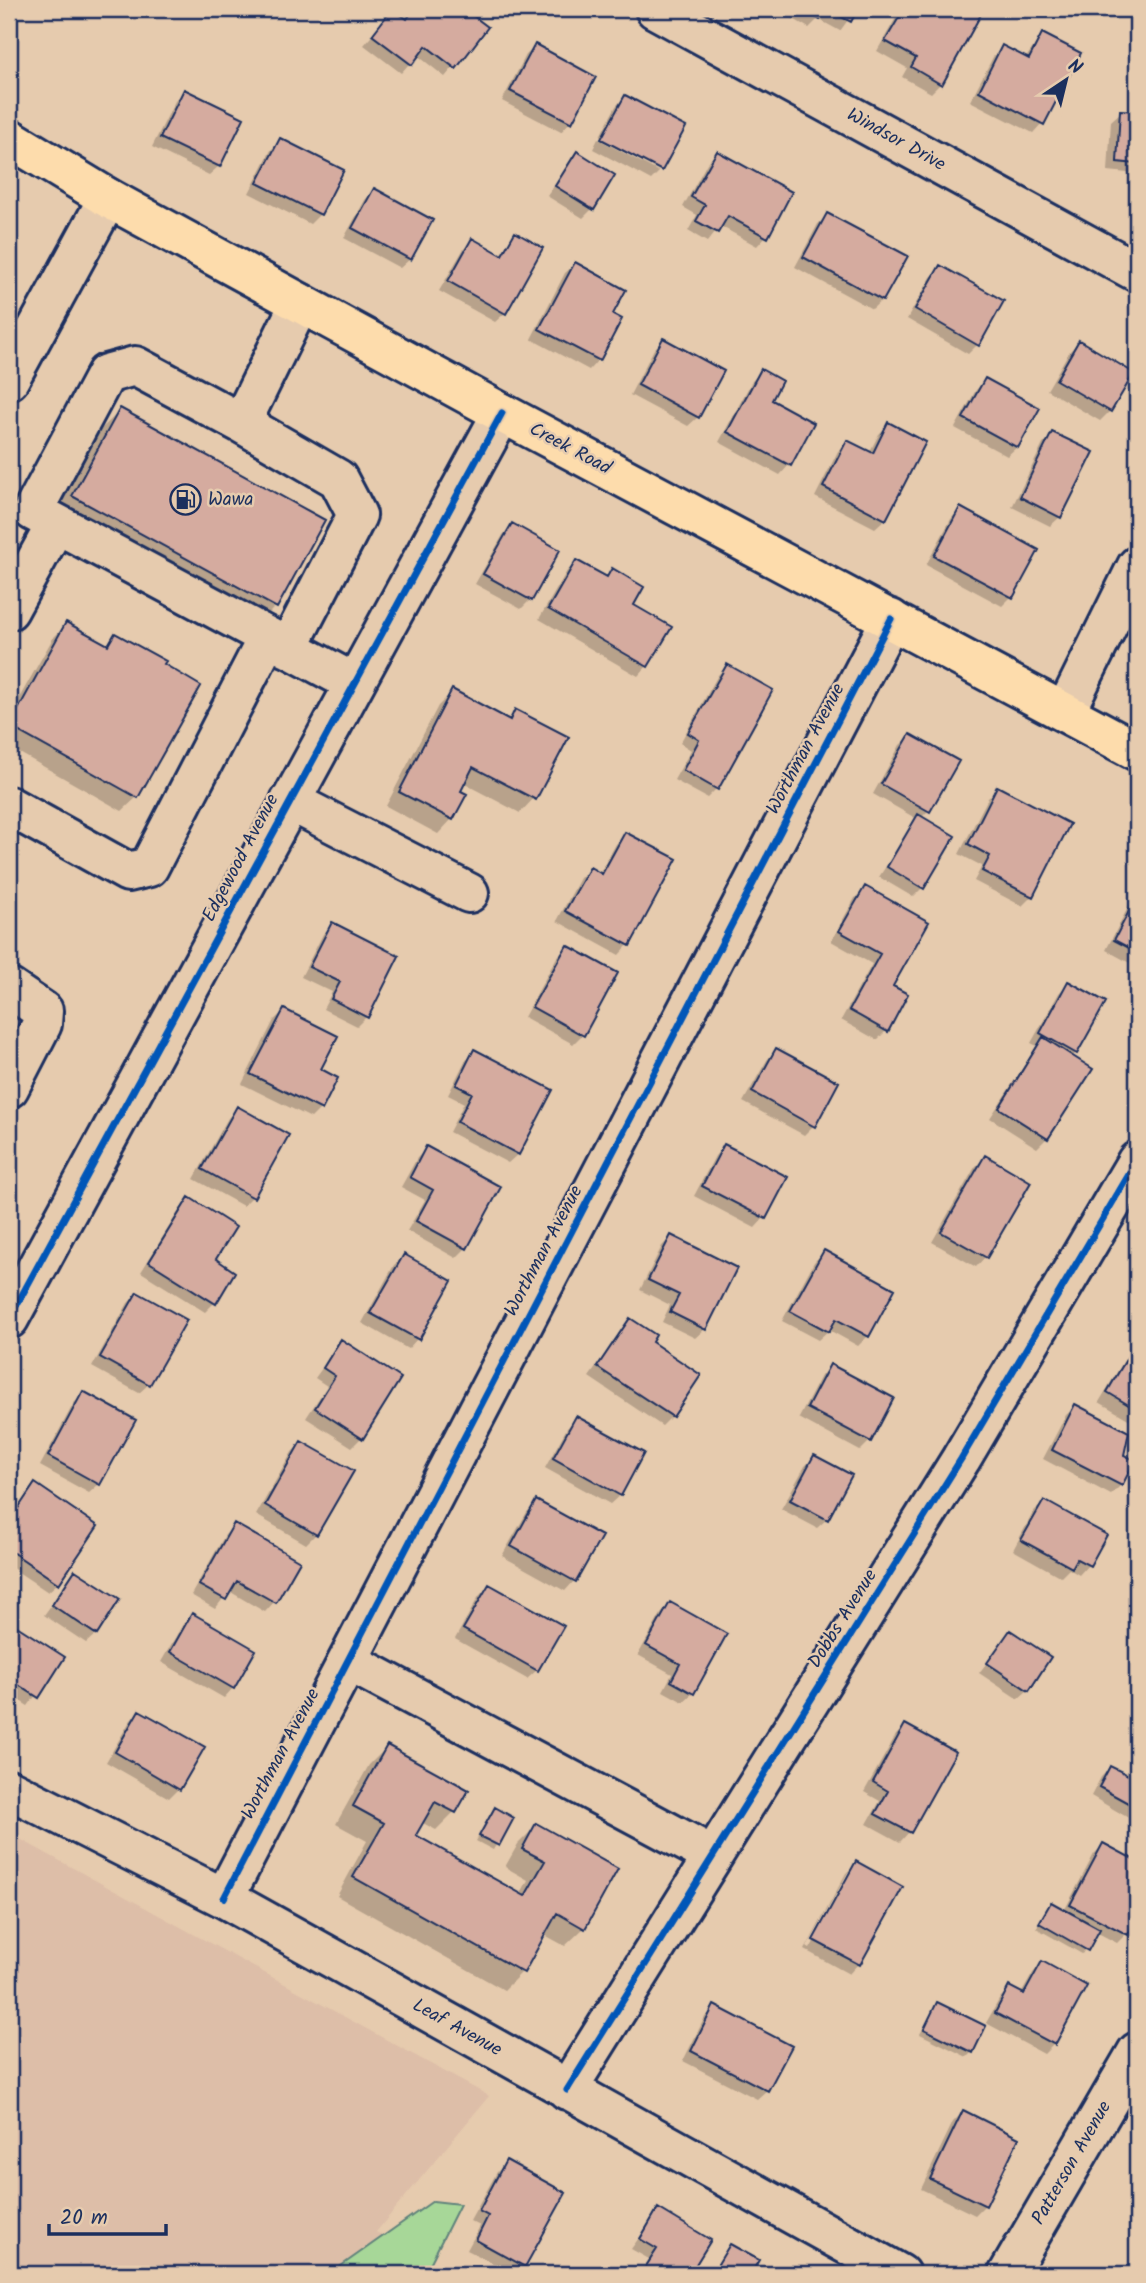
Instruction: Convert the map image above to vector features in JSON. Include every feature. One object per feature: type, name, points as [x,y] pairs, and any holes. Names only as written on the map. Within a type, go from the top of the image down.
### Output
[{"type":"main road","name":"Creek Road","points":[[9,138],[108,198],[502,413],[1137,751]]},
{"type":"street","name":"Windsor Drive","points":[[655,9],[1137,272]]},
{"type":"street","points":[[9,380],[108,198]]},
{"type":"street","points":[[241,423],[300,303]]},
{"type":"street","points":[[9,610],[33,511],[106,374],[135,366],[338,479],[357,515],[278,642],[149,867],[128,872],[9,806]]},
{"type":"street","name":"Edgewood Avenue","points":[[9,1319],[502,413]]},
{"type":"street","points":[[33,511],[354,683]]},
{"type":"street","points":[[1065,712],[1137,566]]},
{"type":"street","name":"Worthman Avenue","points":[[224,1898],[891,619]]},
{"type":"street","points":[[289,801],[469,893]]},
{"type":"street","points":[[9,988],[43,1011],[42,1024],[9,1088]]},
{"type":"street","name":"Dobbs Avenue","points":[[567,2090],[961,1459],[1137,1161]]},
{"type":"street","points":[[348,1661],[713,1856]]},
{"type":"street","name":"Leaf Avenue","points":[[9,1789],[224,1898],[900,2274]]},
{"type":"street","name":"Patterson Avenue","points":[[1008,2274],[1137,2052]]},
{"type":"shaded area","points":[[9,1833],[489,2096],[376,2232],[456,2274],[9,2274]]},
{"type":"green space","points":[[433,2201],[460,2204],[425,2274],[331,2273]]},
{"type":"building","points":[[392,9],[407,19],[414,9],[464,9],[488,27],[456,69],[426,46],[412,65],[372,35]]},
{"type":"building","points":[[799,9],[826,9],[820,20]]},
{"type":"building","points":[[826,9],[858,9],[851,22]]},
{"type":"building","points":[[904,9],[943,9],[947,12],[949,9],[984,9],[942,85],[911,67],[916,58],[885,41]]},
{"type":"building","points":[[1042,33],[1081,53],[1044,125],[979,91],[1002,45],[1029,59]]},
{"type":"building","points":[[535,44],[596,77],[572,123],[510,91]]},
{"type":"building","points":[[184,89],[244,118],[220,167],[160,138]]},
{"type":"building","points":[[625,95],[686,127],[662,171],[601,139]]},
{"type":"building","points":[[1120,110],[1137,111],[1137,164],[1117,162]]},
{"type":"building","points":[[280,138],[344,170],[321,215],[257,183]]},
{"type":"building","points":[[577,151],[615,175],[594,210],[555,186]]},
{"type":"building","points":[[717,151],[792,192],[768,238],[728,216],[718,233],[696,221],[705,205],[691,197]]},
{"type":"building","points":[[374,188],[433,220],[411,260],[352,228]]},
{"type":"building","points":[[827,213],[908,256],[883,301],[803,257]]},
{"type":"building","points":[[515,232],[543,248],[506,314],[448,281],[472,238],[502,255]]},
{"type":"building","points":[[575,262],[626,290],[613,314],[622,319],[600,361],[539,329]]},
{"type":"building","points":[[940,265],[1004,301],[979,346],[915,309]]},
{"type":"building","points":[[663,338],[724,371],[699,418],[638,385]]},
{"type":"building","points":[[1079,340],[1134,373],[1111,412],[1056,380]]},
{"type":"building","points":[[761,369],[782,381],[772,400],[814,423],[791,466],[727,432]]},
{"type":"building","points":[[985,378],[1040,408],[1018,448],[963,418]]},
{"type":"building","points":[[120,408],[325,520],[277,608],[72,496]]},
{"type":"building","points":[[888,422],[926,442],[886,520],[823,487],[847,440],[873,453]]},
{"type":"building","points":[[1052,432],[1094,452],[1061,518],[1020,497]]},
{"type":"building","points":[[960,507],[1039,550],[1013,598],[934,556]]},
{"type":"building","points":[[512,523],[560,550],[532,601],[483,574]]},
{"type":"building","points":[[576,560],[607,577],[612,568],[644,587],[634,605],[672,627],[648,667],[548,609]]},
{"type":"building","points":[[66,622],[108,645],[115,633],[166,661],[164,664],[201,686],[138,798],[9,726]]},
{"type":"building","points":[[727,664],[773,690],[718,790],[683,770],[699,740],[688,733]]},
{"type":"building","points":[[452,689],[510,720],[515,709],[569,737],[536,800],[473,767],[461,791],[467,794],[453,820],[399,792]]},
{"type":"building","points":[[910,734],[959,761],[930,812],[881,784]]},
{"type":"building","points":[[997,786],[1070,824],[1033,897],[982,871],[990,856],[968,844]]},
{"type":"building","points":[[918,814],[955,836],[924,889],[887,867]]},
{"type":"building","points":[[625,832],[677,859],[630,946],[565,911],[590,867],[602,874]]},
{"type":"building","points":[[865,886],[929,922],[893,986],[908,994],[888,1032],[849,1010],[880,954],[839,931]]},
{"type":"building","points":[[1137,896],[1137,952],[1114,940]]},
{"type":"building","points":[[332,922],[399,956],[368,1018],[331,999],[340,982],[309,967]]},
{"type":"building","points":[[567,945],[618,973],[584,1036],[532,1007]]},
{"type":"building","points":[[1068,981],[1106,1002],[1077,1054],[1040,1033]]},
{"type":"building","points":[[284,1009],[338,1036],[321,1069],[338,1078],[322,1110],[250,1074]]},
{"type":"building","points":[[1043,1037],[1093,1069],[1048,1139],[999,1108]]},
{"type":"building","points":[[776,1048],[839,1082],[815,1127],[752,1092]]},
{"type":"building","points":[[474,1049],[553,1090],[519,1155],[457,1122],[472,1093],[456,1085]]},
{"type":"building","points":[[237,1106],[289,1135],[254,1198],[202,1169]]},
{"type":"building","points":[[724,1144],[788,1177],[766,1219],[702,1186]]},
{"type":"building","points":[[426,1146],[501,1187],[467,1249],[416,1221],[433,1190],[410,1177]]},
{"type":"building","points":[[985,1155],[1031,1182],[987,1258],[941,1232]]},
{"type":"building","points":[[189,1197],[236,1227],[216,1259],[235,1272],[216,1304],[149,1262]]},
{"type":"building","points":[[671,1235],[737,1268],[706,1330],[670,1312],[679,1295],[648,1280]]},
{"type":"building","points":[[824,1250],[895,1289],[869,1337],[836,1319],[829,1332],[790,1311]]},
{"type":"building","points":[[404,1254],[452,1281],[419,1340],[370,1313]]},
{"type":"building","points":[[137,1292],[187,1320],[150,1385],[100,1357]]},
{"type":"building","points":[[630,1318],[656,1335],[652,1342],[701,1375],[673,1417],[597,1367]]},
{"type":"building","points":[[341,1339],[401,1378],[363,1439],[315,1408],[335,1376],[323,1368]]},
{"type":"building","points":[[1137,1341],[1137,1410],[1107,1392]]},
{"type":"building","points":[[830,1364],[894,1398],[871,1442],[807,1408]]},
{"type":"building","points":[[83,1391],[136,1420],[100,1485],[48,1456]]},
{"type":"building","points":[[1075,1404],[1129,1432],[1124,1455],[1135,1460],[1122,1486],[1052,1450]]},
{"type":"building","points":[[576,1416],[644,1453],[621,1496],[553,1458]]},
{"type":"building","points":[[301,1441],[354,1471],[317,1535],[265,1505]]},
{"type":"building","points":[[814,1455],[852,1475],[828,1520],[790,1500]]},
{"type":"building","points":[[35,1483],[98,1526],[59,1584],[9,1550],[9,1522]]},
{"type":"building","points":[[536,1500],[602,1536],[576,1582],[511,1546]]},
{"type":"building","points":[[1044,1500],[1107,1535],[1090,1566],[1077,1559],[1072,1568],[1021,1540]]},
{"type":"building","points":[[234,1523],[300,1561],[276,1603],[237,1581],[226,1600],[199,1585]]},
{"type":"building","points":[[75,1570],[120,1599],[97,1635],[52,1605]]},
{"type":"building","points":[[489,1584],[564,1626],[538,1671],[463,1629]]},
{"type":"building","points":[[670,1602],[727,1634],[694,1694],[671,1681],[680,1664],[646,1645]]},
{"type":"building","points":[[192,1613],[256,1650],[234,1689],[170,1652]]},
{"type":"building","points":[[9,1621],[65,1657],[39,1698],[9,1679]]},
{"type":"building","points":[[1010,1630],[1051,1657],[1029,1691],[987,1663]]},
{"type":"building","points":[[139,1710],[205,1747],[180,1790],[115,1752]]},
{"type":"building","points":[[905,1724],[956,1752],[911,1833],[875,1814],[888,1791],[873,1782]]},
{"type":"building","points":[[387,1745],[469,1790],[456,1813],[435,1802],[416,1835],[525,1896],[545,1861],[522,1849],[536,1823],[618,1869],[585,1929],[557,1913],[524,1973],[353,1877],[384,1823],[353,1806]]},
{"type":"building","points":[[1137,1758],[1137,1808],[1099,1787],[1110,1766],[1128,1775]]},
{"type":"building","points":[[495,1807],[514,1818],[499,1846],[479,1836]]},
{"type":"building","points":[[1103,1843],[1137,1861],[1137,1917],[1128,1935],[1070,1905]]},
{"type":"building","points":[[856,1861],[903,1887],[860,1965],[813,1940]]},
{"type":"building","points":[[1051,1902],[1100,1929],[1088,1951],[1039,1923]]},
{"type":"building","points":[[1042,1961],[1087,1986],[1055,2045],[995,2013],[1009,1986],[1024,1994]]},
{"type":"building","points":[[937,2002],[986,2026],[973,2053],[924,2029]]},
{"type":"building","points":[[714,2005],[792,2046],[768,2091],[691,2051]]},
{"type":"building","points":[[963,2110],[1019,2138],[986,2206],[930,2179]]},
{"type":"building","points":[[506,2160],[566,2193],[525,2267],[476,2240],[488,2216],[479,2211]]},
{"type":"building","points":[[658,2208],[711,2240],[690,2274],[641,2274],[657,2249],[640,2239]]},
{"type":"building","points":[[730,2244],[759,2260],[751,2274],[712,2274]]},
{"type":"cycle path","points":[[9,1319],[502,413]]},
{"type":"cycle path","points":[[224,1898],[891,619]]},
{"type":"cycle path","points":[[567,2090],[961,1459],[1137,1161]]},
{"type":"place","name":"Wawa","points":[[185,500]]}]
